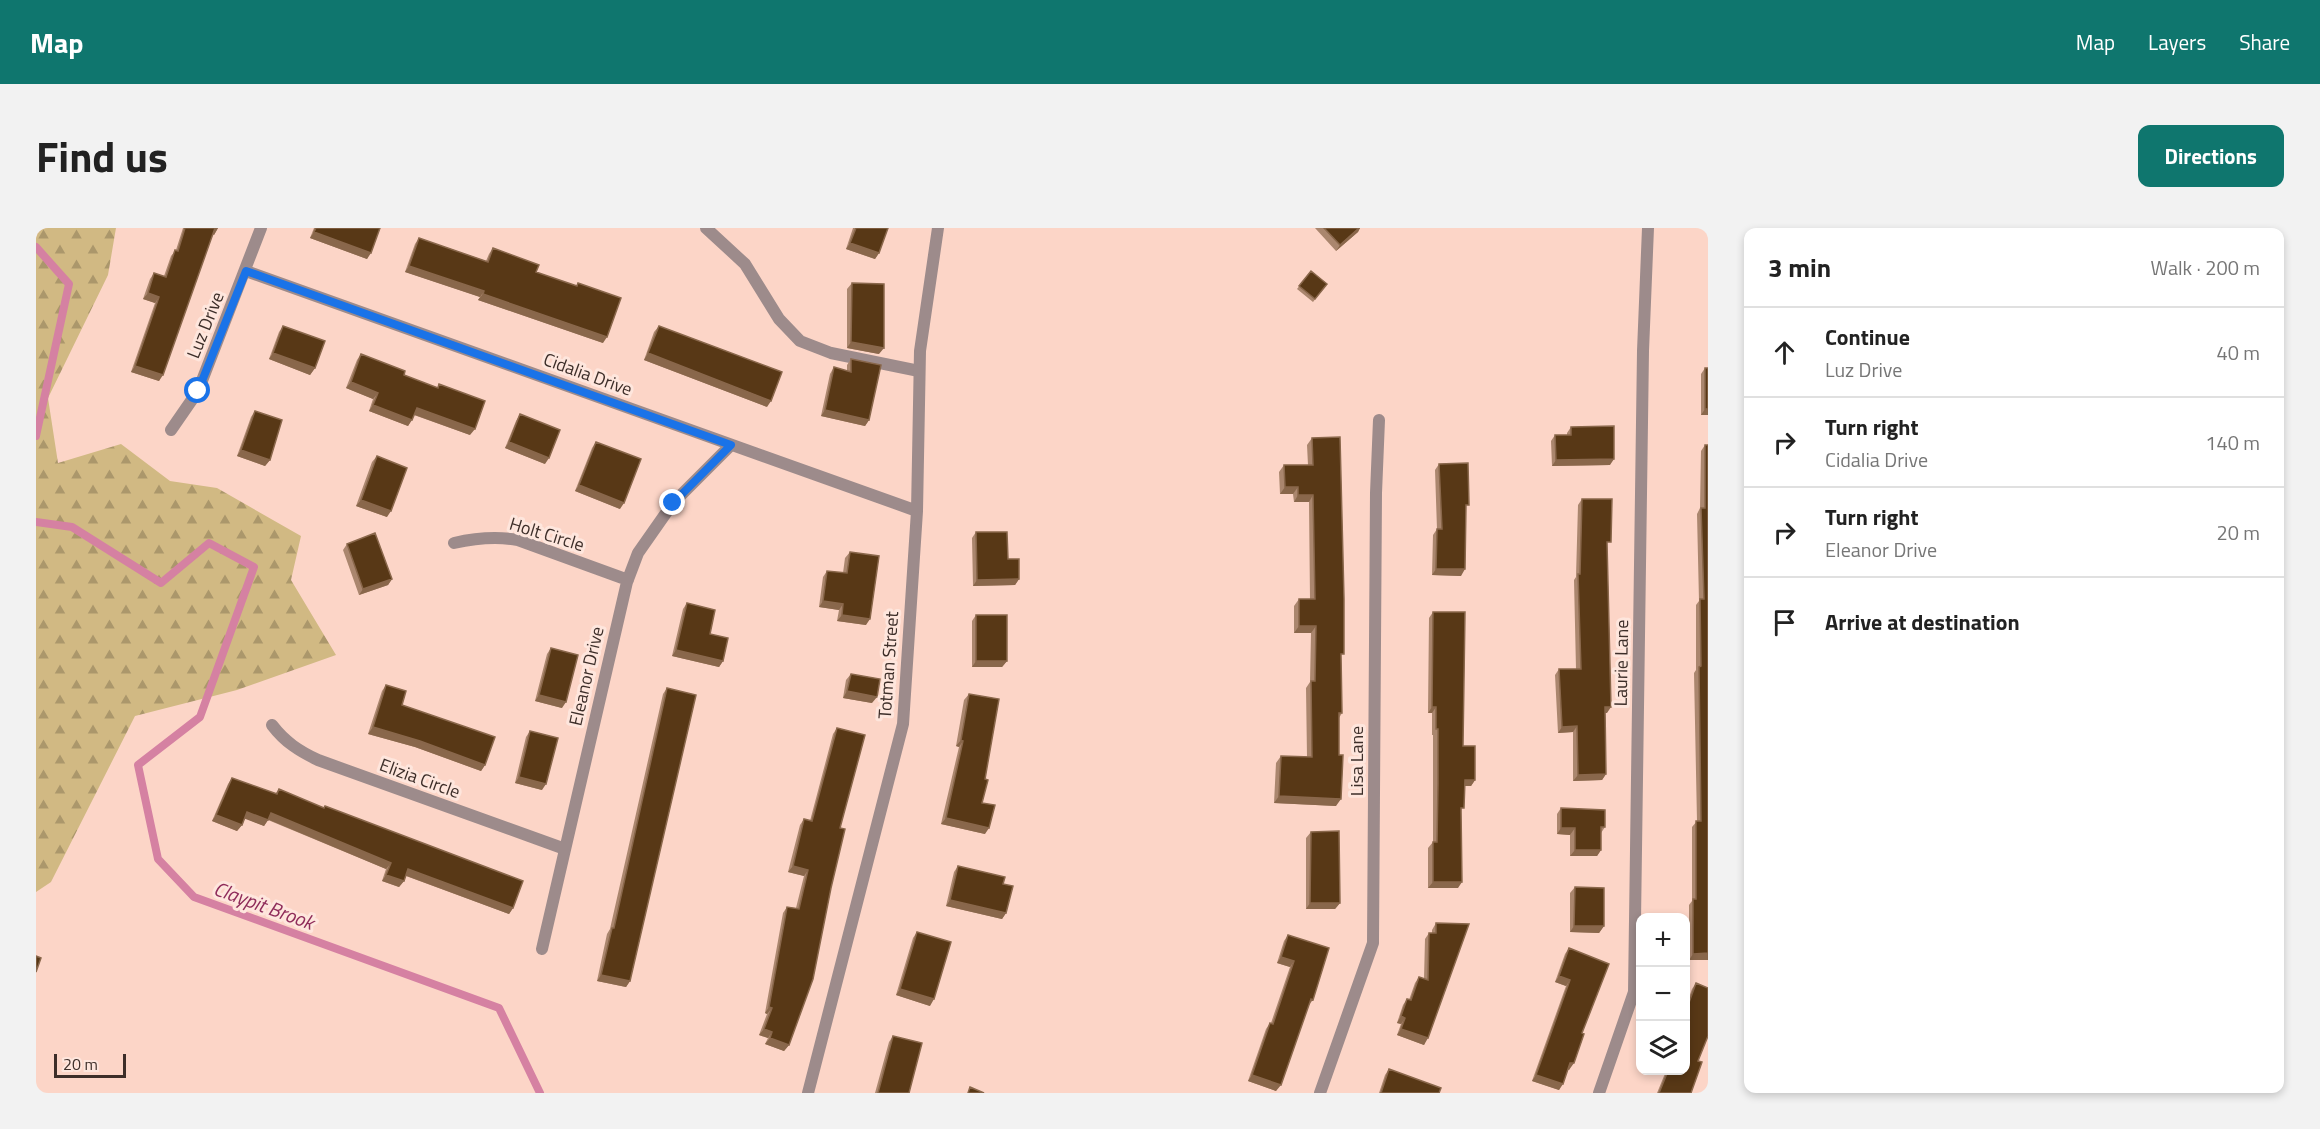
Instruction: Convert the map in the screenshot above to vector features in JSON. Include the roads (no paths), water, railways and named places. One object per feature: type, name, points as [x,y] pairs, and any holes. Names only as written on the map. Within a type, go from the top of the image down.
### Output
[{"type":"street","name":"Luz Drive","points":[[171,430],[198,391],[261,228]]},
{"type":"street","points":[[706,228],[745,264],[779,319],[800,340],[831,353],[919,371]]},
{"type":"street","name":"Totman Street","points":[[808,1093],[903,724],[917,511],[920,351],[938,228]]},
{"type":"street","name":"Laurie Lane","points":[[1599,1093],[1634,992],[1643,351],[1648,228]]},
{"type":"street","name":"Cidalia Drive","points":[[246,271],[917,511]]},
{"type":"street","name":"Lisa Lane","points":[[1320,1093],[1373,943],[1376,493],[1379,420]]},
{"type":"street","name":"Eleanor Drive","points":[[542,949],[627,580],[638,553],[673,503],[731,445]]},
{"type":"street","name":"Holt Circle","points":[[454,543],[482,537],[518,540],[627,580]]},
{"type":"street","name":"Elizia Circle","points":[[272,725],[283,739],[318,760],[565,849]]},
{"type":"waterway","name":"Claypit Brook","points":[[36,247],[69,284],[36,436]]},
{"type":"waterway","name":"Claypit Brook","points":[[36,522],[72,527],[161,583],[209,543],[254,567],[200,717],[138,765],[158,859],[194,897],[499,1008],[540,1093]]}]
